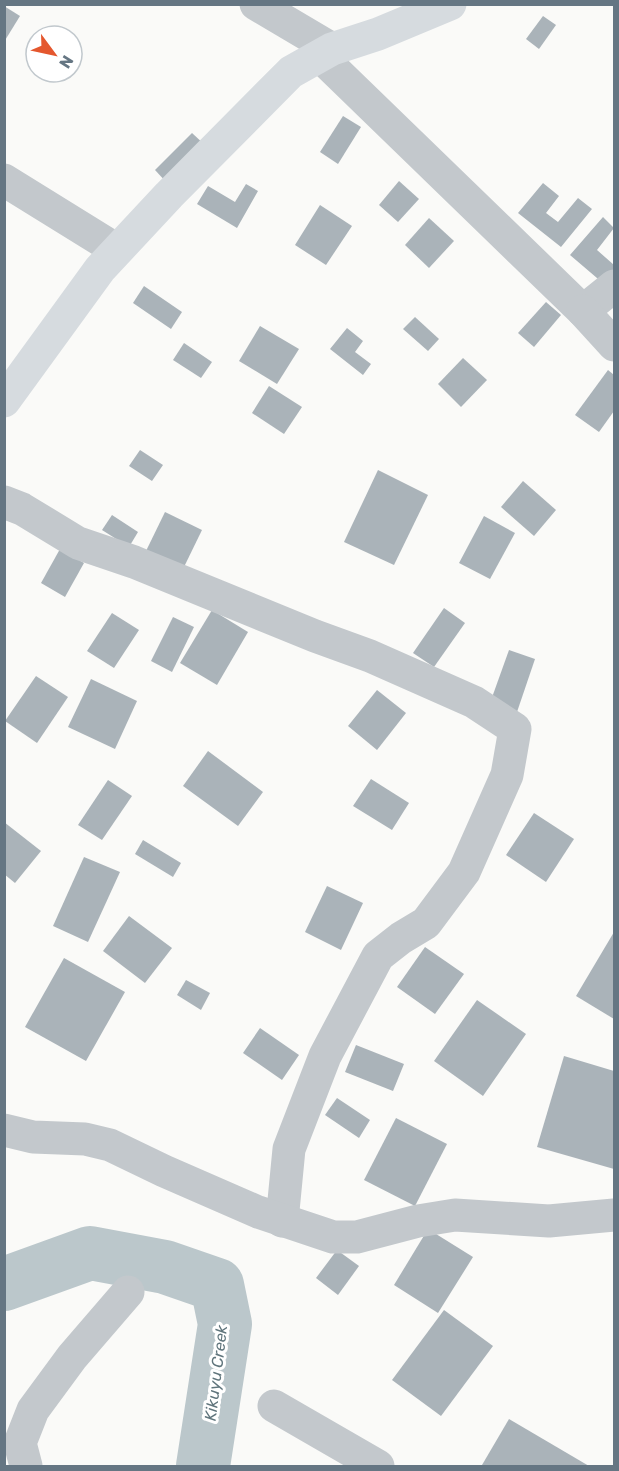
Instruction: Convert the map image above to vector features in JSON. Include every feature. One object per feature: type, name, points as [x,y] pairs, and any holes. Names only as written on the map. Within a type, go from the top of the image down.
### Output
[{"type":"street","points":[[256,4],[326,52],[615,345]]},
{"type":"street","points":[[4,401],[94,276],[291,72],[326,52],[378,34],[450,4]]},
{"type":"street","points":[[4,180],[117,250]]},
{"type":"street","points":[[583,311],[615,286]]},
{"type":"street","points":[[4,502],[32,514],[78,543],[134,562],[370,656],[474,702],[515,729],[507,775],[464,872],[426,923],[401,938],[378,956],[325,1056],[289,1149],[282,1221]]},
{"type":"street","points":[[4,1130],[33,1137],[85,1139],[110,1145],[164,1171],[282,1221],[333,1237],[357,1237],[418,1221],[455,1215],[549,1221],[615,1215]]},
{"type":"street","points":[[26,1467],[20,1443],[33,1410],[72,1357],[128,1292]]},
{"type":"street","points":[[274,1406],[378,1467]]},
{"type":"building","points":[[4,6],[20,16],[4,42]]},
{"type":"building","points":[[543,16],[556,25],[539,49],[526,39]]},
{"type":"building","points":[[343,116],[361,127],[338,164],[320,152]]},
{"type":"building","points":[[192,133],[206,146],[168,184],[155,170]]},
{"type":"building","points":[[399,181],[419,199],[398,222],[379,205]]},
{"type":"building","points":[[543,183],[559,196],[546,213],[558,222],[578,198],[592,209],[561,247],[518,213]]},
{"type":"building","points":[[246,184],[258,191],[237,228],[197,204],[208,186],[235,202]]},
{"type":"building","points":[[320,205],[352,226],[326,265],[295,245]]},
{"type":"building","points":[[603,217],[614,228],[597,250],[614,265],[614,272],[604,284],[570,255]]},
{"type":"building","points":[[429,218],[454,241],[429,268],[405,245]]},
{"type":"building","points":[[144,286],[182,312],[171,329],[133,303]]},
{"type":"building","points":[[546,302],[561,315],[534,347],[518,333]]},
{"type":"building","points":[[415,317],[439,339],[428,351],[403,329]]},
{"type":"building","points":[[260,326],[299,349],[277,384],[239,361]]},
{"type":"building","points":[[347,328],[363,341],[355,352],[371,364],[363,375],[330,349]]},
{"type":"building","points":[[184,343],[212,362],[201,378],[173,360]]},
{"type":"building","points":[[463,358],[487,380],[461,407],[438,384]]},
{"type":"building","points":[[608,370],[614,375],[614,411],[599,432],[575,415]]},
{"type":"building","points":[[269,386],[302,407],[284,434],[252,413]]},
{"type":"building","points":[[140,450],[163,465],[152,481],[129,466]]},
{"type":"building","points":[[378,470],[428,495],[394,565],[344,542]]},
{"type":"building","points":[[523,481],[556,510],[534,536],[501,507]]},
{"type":"building","points":[[165,512],[202,530],[183,569],[146,551]]},
{"type":"building","points":[[112,515],[138,532],[129,547],[102,530]]},
{"type":"building","points":[[484,516],[515,533],[490,579],[459,563]]},
{"type":"building","points":[[60,549],[84,563],[65,597],[41,583]]},
{"type":"building","points":[[444,608],[465,623],[434,667],[413,653]]},
{"type":"building","points":[[212,610],[248,632],[217,685],[180,663]]},
{"type":"building","points":[[112,613],[139,630],[114,668],[87,651]]},
{"type":"building","points":[[173,617],[194,627],[172,672],[151,661]]},
{"type":"building","points":[[509,650],[535,659],[517,712],[490,703]]},
{"type":"building","points":[[36,676],[68,697],[37,743],[5,721]]},
{"type":"building","points":[[91,679],[137,701],[115,749],[68,727]]},
{"type":"building","points":[[377,690],[406,713],[377,750],[348,726]]},
{"type":"building","points":[[208,751],[263,792],[238,826],[183,786]]},
{"type":"building","points":[[371,779],[409,803],[392,830],[353,806]]},
{"type":"building","points":[[108,780],[132,796],[102,840],[78,825]]},
{"type":"building","points":[[534,813],[574,839],[546,882],[506,855]]},
{"type":"building","points":[[4,822],[41,851],[15,883],[4,874]]},
{"type":"building","points":[[143,840],[181,863],[173,877],[135,854]]},
{"type":"building","points":[[84,857],[120,872],[88,942],[53,926]]},
{"type":"building","points":[[327,886],[363,903],[341,950],[305,932]]},
{"type":"building","points":[[129,916],[172,948],[145,983],[103,951]]},
{"type":"building","points":[[614,932],[614,1019],[576,996]]},
{"type":"building","points":[[425,947],[464,974],[435,1014],[397,987]]},
{"type":"building","points":[[64,958],[125,992],[86,1061],[25,1027]]},
{"type":"building","points":[[186,980],[210,993],[201,1010],[177,995]]},
{"type":"building","points":[[477,1000],[526,1034],[483,1096],[434,1061]]},
{"type":"building","points":[[260,1028],[299,1055],[282,1080],[243,1053]]},
{"type":"building","points":[[356,1045],[404,1064],[393,1091],[345,1072]]},
{"type":"building","points":[[564,1056],[614,1071],[614,1169],[537,1147]]},
{"type":"building","points":[[337,1098],[370,1120],[359,1138],[325,1115]]},
{"type":"building","points":[[396,1118],[447,1144],[415,1206],[364,1180]]},
{"type":"building","points":[[428,1229],[473,1257],[438,1313],[394,1285]]},
{"type":"building","points":[[337,1250],[359,1266],[338,1295],[316,1278]]},
{"type":"building","points":[[444,1310],[493,1346],[441,1416],[392,1380]]},
{"type":"building","points":[[509,1419],[589,1466],[482,1465]]},
{"type":"waterway","name":"Kikuyu Creek","points":[[4,1284],[90,1253],[165,1267],[217,1285],[225,1324],[203,1466]]}]
